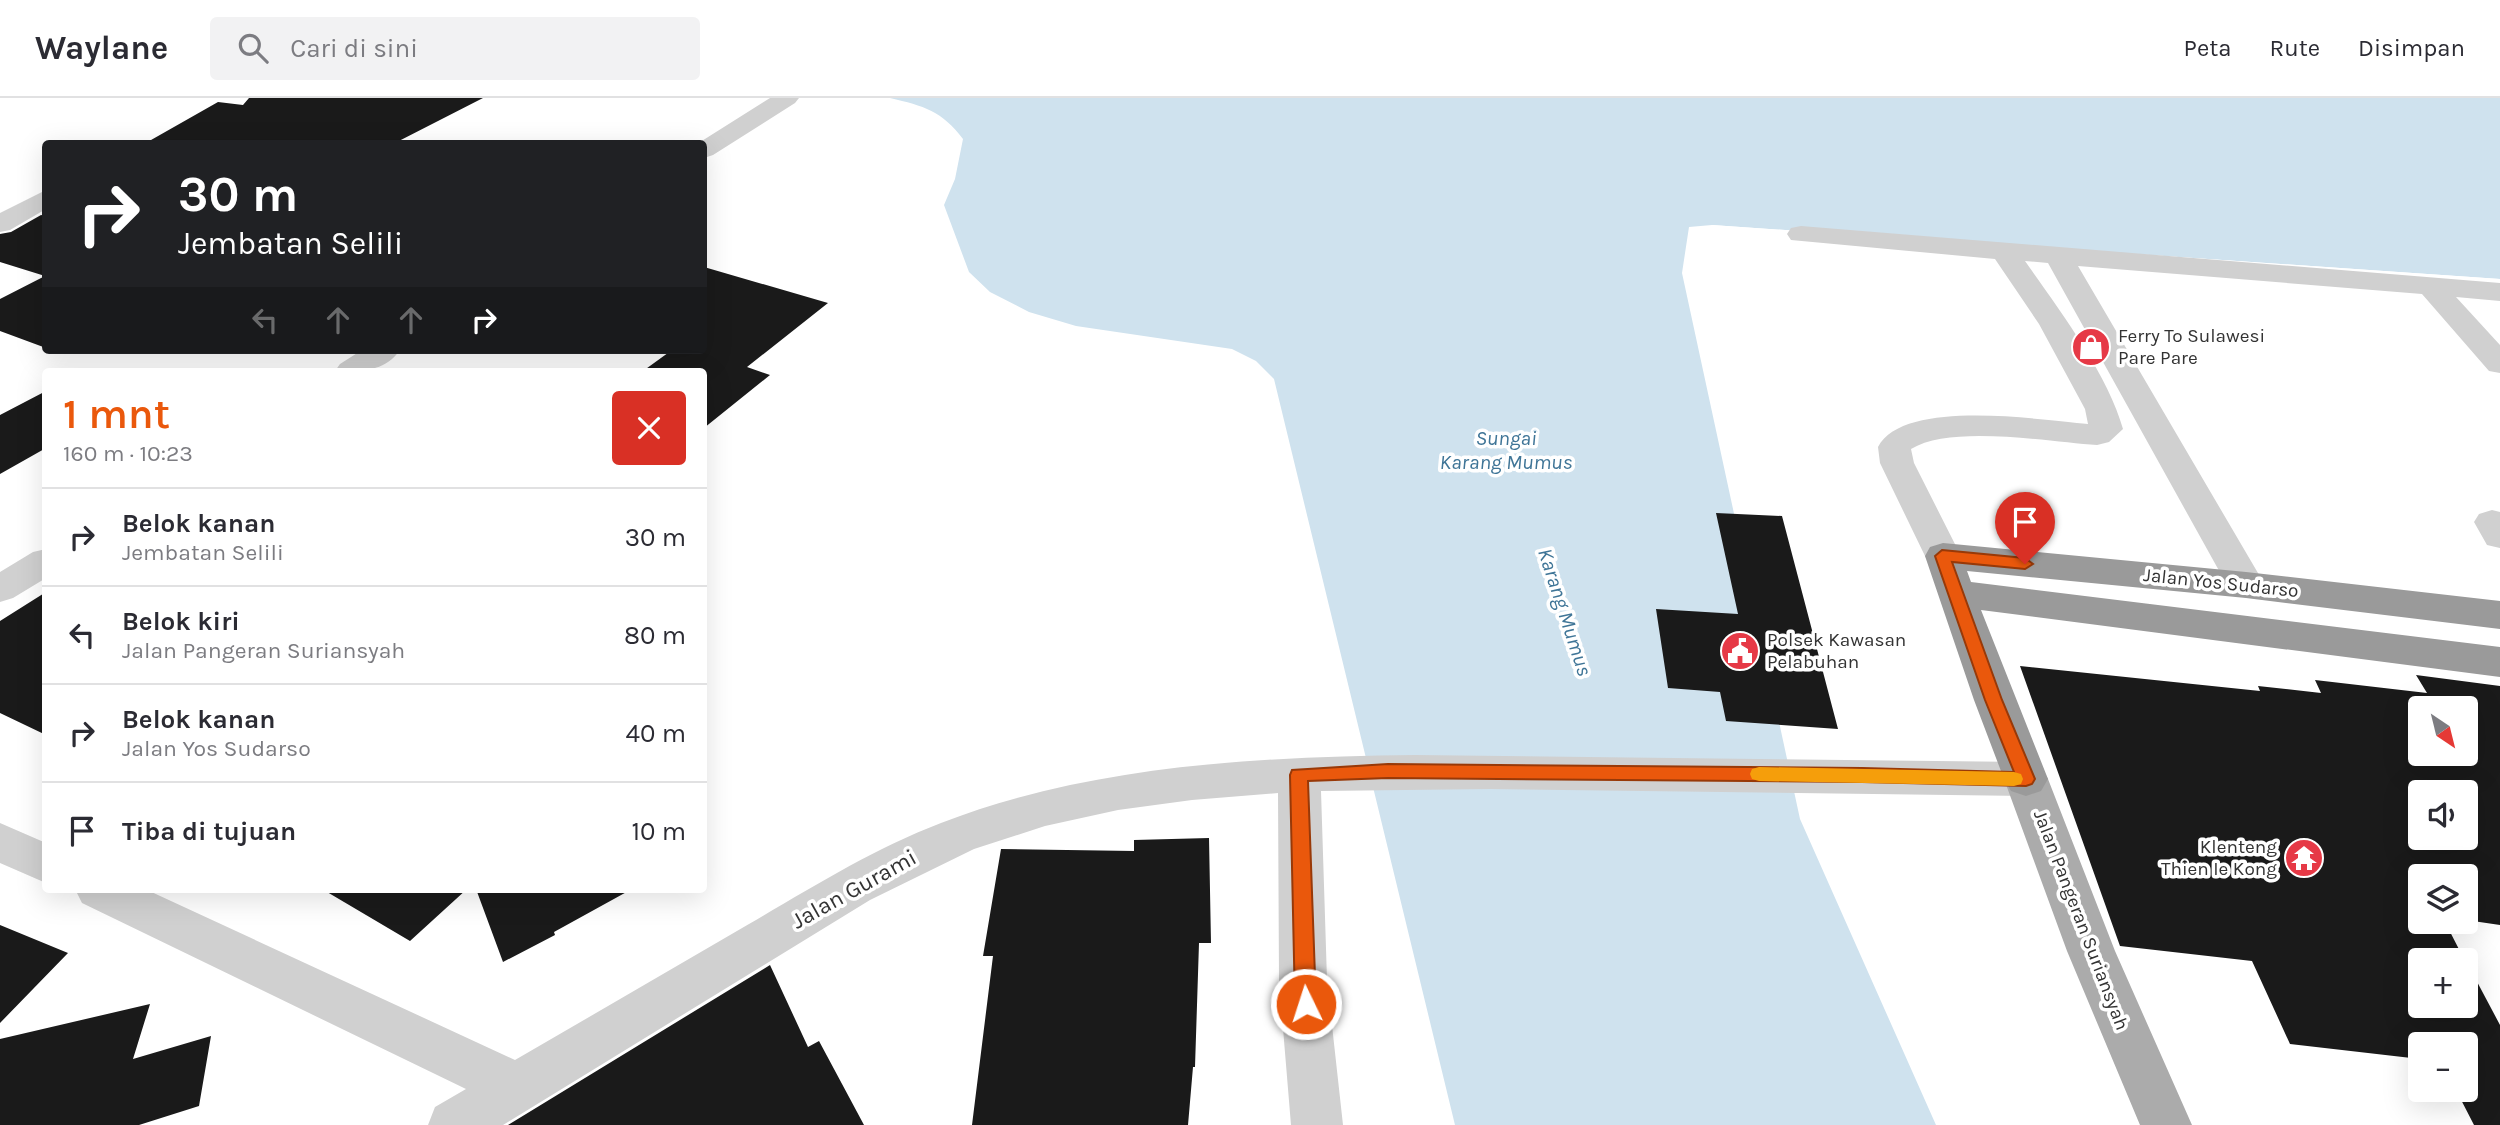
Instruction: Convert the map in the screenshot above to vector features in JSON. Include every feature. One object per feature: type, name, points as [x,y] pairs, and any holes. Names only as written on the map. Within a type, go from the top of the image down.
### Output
[{"type":"highway","name":"Jalan Yos Sudarso","points":[[1942,556],[2246,585],[2500,615]]},
{"type":"highway","name":"Jalan Pangeran Suriansyah","points":[[1942,556],[2026,779]]},
{"type":"highway","points":[[1956,594],[2500,662]]},
{"type":"main road","name":"Jalan Pangeran Suriansyah","points":[[2026,779],[2091,951],[2166,1125]]},
{"type":"street","points":[[707,148],[788,98]]},
{"type":"street","points":[[0,224],[42,200]]},
{"type":"street","points":[[1801,234],[2500,292]]},
{"type":"street","points":[[1942,556],[1897,463],[1894,450],[1898,442],[1917,432],[1940,427],[2001,428],[2097,435],[2106,429],[2101,409],[2054,324],[2003,250]]},
{"type":"street","points":[[2058,255],[2246,585]]},
{"type":"street","points":[[2432,288],[2500,364]]},
{"type":"street","points":[[356,368],[378,354]]},
{"type":"street","points":[[0,589],[42,563]]},
{"type":"street","name":"Jalan Gurami","points":[[454,1125],[854,886],[901,861],[971,830],[1097,796],[1174,783],[1360,771],[2026,779]]},
{"type":"street","points":[[1299,775],[1303,980],[1317,1125]]},
{"type":"street","points":[[0,842],[42,862]]},
{"type":"street","points":[[106,893],[517,1087]]},
{"type":"water","name":"Sungai Karang Mumus","points":[[890,98],[2500,98],[2500,279],[1712,225],[1689,227],[1682,273],[1800,819],[1936,1125],[1455,1125],[1274,379],[1256,361],[1232,349],[1076,326],[1029,312],[990,292],[969,272],[944,205],[955,179],[963,139],[940,116],[913,104]]},
{"type":"pier","points":[[1712,225],[2500,279],[2500,283],[1713,228]]},
{"type":"building","points":[[249,98],[483,98],[401,140],[151,140],[218,102],[243,105]]},
{"type":"building","points":[[42,215],[42,275],[0,262],[0,234],[11,232]]},
{"type":"building","points":[[707,268],[828,303],[747,367],[770,375],[707,426],[707,368],[647,368],[666,354],[707,354]]},
{"type":"building","points":[[42,278],[42,347],[0,331],[0,299]]},
{"type":"building","points":[[42,393],[42,450],[0,474],[0,415]]},
{"type":"building","name":"Polsek Kawasan Pelabuhan","points":[[1716,513],[1782,516],[1838,729],[1726,721],[1720,692],[1668,688],[1656,609],[1738,614]]},
{"type":"building","points":[[42,595],[42,733],[0,713],[0,621]]},
{"type":"building","name":"Klenteng Thien Ie Kong","points":[[2020,666],[2260,691],[2258,686],[2321,693],[2315,680],[2427,693],[2416,675],[2500,686],[2500,925],[2478,922],[2478,864],[2408,864],[2408,934],[2451,934],[2458,948],[2408,948],[2408,1018],[2478,1018],[2478,984],[2500,1025],[2500,1125],[2474,1125],[2462,1102],[2478,1102],[2478,1032],[2408,1032],[2408,1058],[2290,1044],[2252,961],[2120,946]]},
{"type":"building","points":[[1209,838],[1211,943],[1199,943],[1195,1067],[1188,1125],[972,1125],[993,956],[983,956],[1001,849],[1134,851],[1134,840]]},
{"type":"building","points":[[329,893],[463,893],[410,941]]},
{"type":"building","points":[[477,893],[625,893],[554,932],[555,935],[503,962]]},
{"type":"building","points":[[0,925],[68,953],[0,1023]]},
{"type":"building","points":[[770,965],[808,1047],[819,1041],[864,1125],[508,1125]]},
{"type":"building","points":[[150,1004],[133,1059],[211,1036],[199,1106],[139,1125],[0,1125],[0,1039]]},
{"type":"slow traffic","points":[[1759,774],[2014,779]]},
{"type":"place","name":"Ferry To Sulawesi Pare Pare","points":[[2091,347]]},
{"type":"place","name":"Polsek Kawasan Pelabuhan","points":[[1740,651]]},
{"type":"place","name":"Klenteng Thien Ie Kong","points":[[2304,858]]},
{"type":"route","points":[[1306,1004],[1303,980],[1299,775],[1388,771],[2026,779],[1942,556],[2025,564]]},
{"type":"water label","name":"Karang Mumus","points":[[1565,612]]}]
